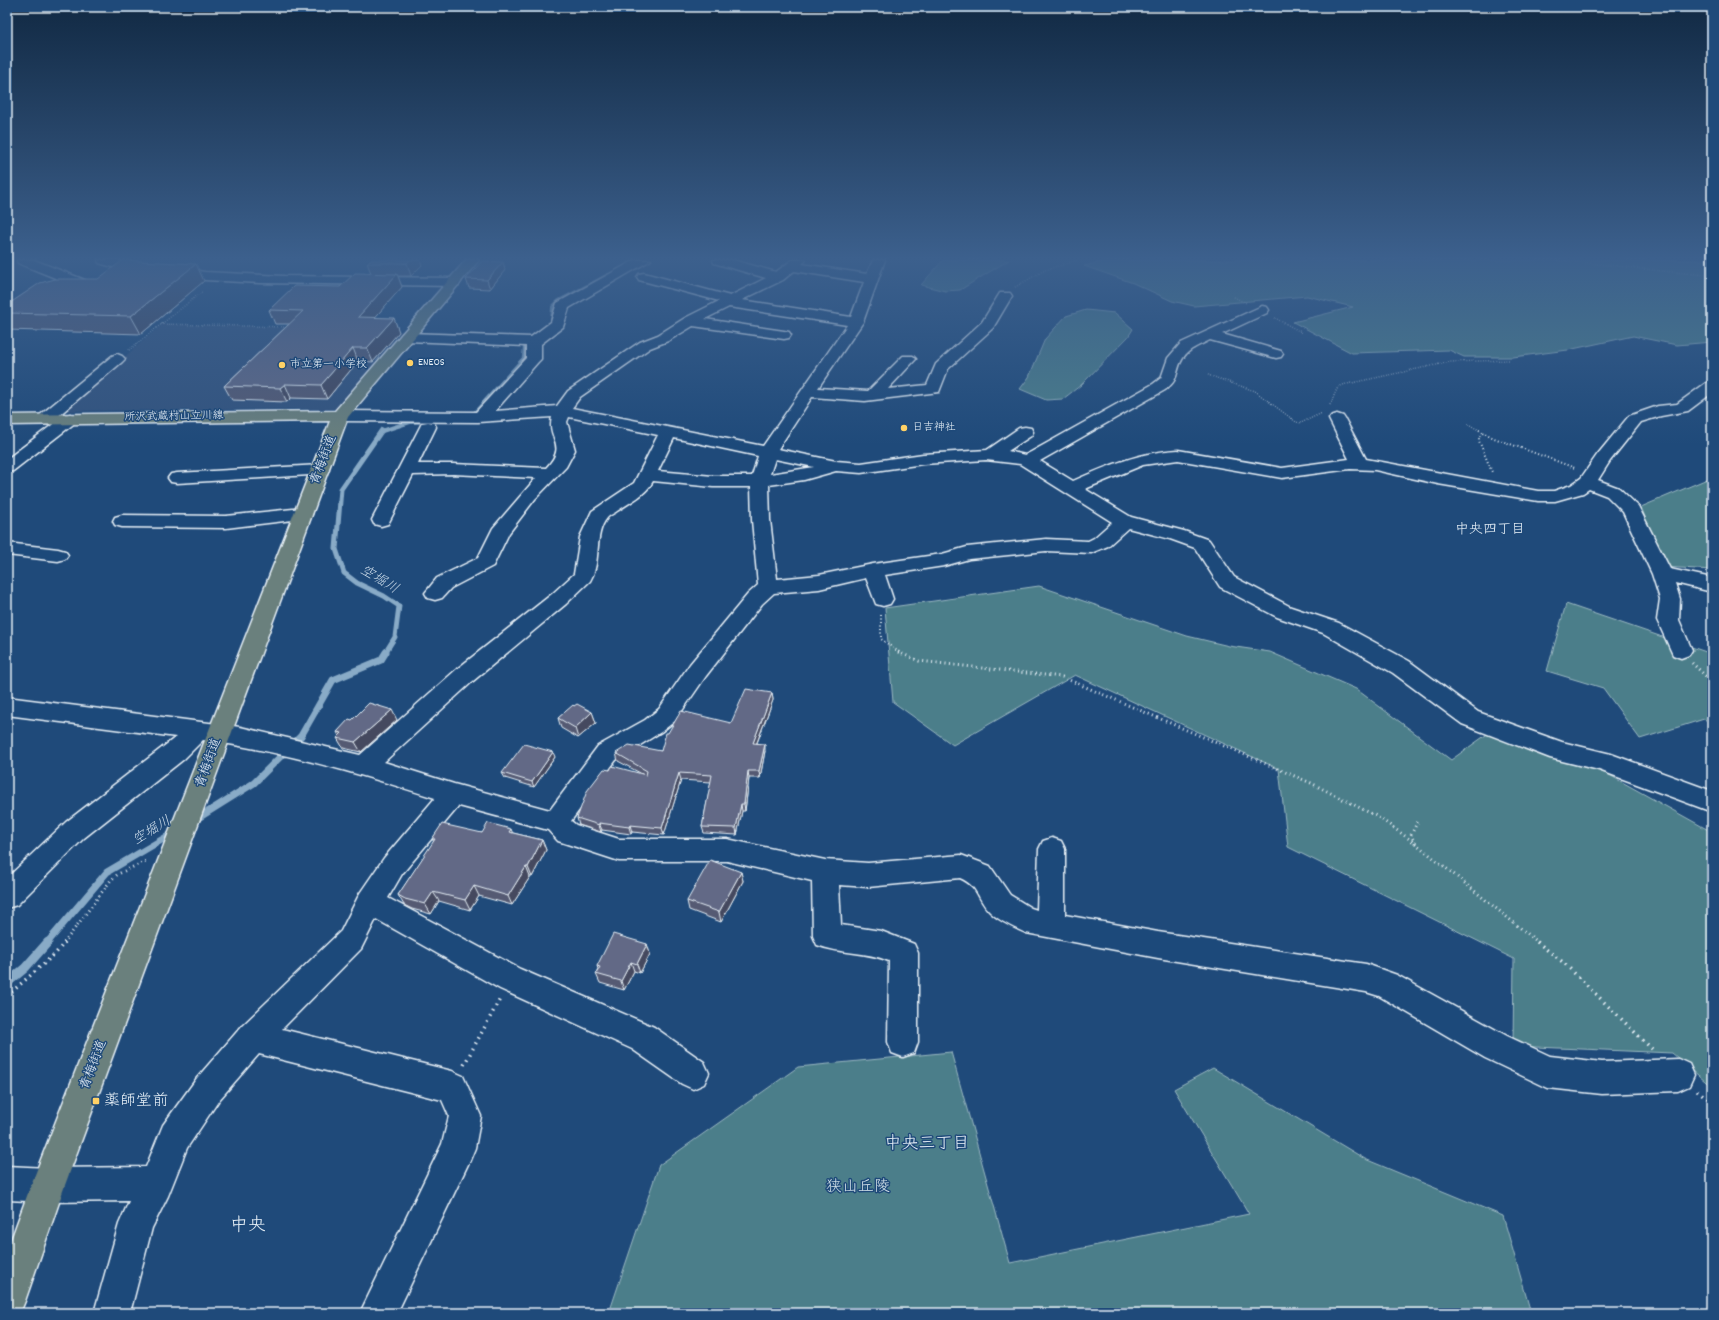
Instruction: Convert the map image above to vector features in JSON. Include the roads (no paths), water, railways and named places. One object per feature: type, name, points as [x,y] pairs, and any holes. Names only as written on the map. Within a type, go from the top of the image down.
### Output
[{"type":"main road","name":"青梅街道","points":[[7,1301],[48,1185],[192,810],[210,732],[303,514],[340,416],[420,322]]},
{"type":"main road","name":"所沢武蔵村山立川線","points":[[7,420],[340,416]]},
{"type":"street","points":[[407,337],[530,342],[558,324],[559,322]]},
{"type":"street","points":[[435,593],[444,583],[486,562],[500,532],[529,495],[560,463],[566,450],[559,422],[562,410],[574,394],[645,345],[663,338],[689,322]]},
{"type":"street","points":[[694,322],[784,335]]},
{"type":"street","points":[[768,587],[760,520],[760,480],[768,452],[856,322]]},
{"type":"street","points":[[808,392],[874,395],[933,389],[941,367],[990,322]]},
{"type":"street","points":[[1026,460],[1044,452],[1159,387],[1168,380],[1170,366],[1177,354],[1186,346],[1208,335],[1243,322]]},
{"type":"street","points":[[1208,335],[1276,354]]},
{"type":"street","points":[[475,417],[496,399],[533,359],[530,342]]},
{"type":"street","points":[[45,419],[117,359]]},
{"type":"street","points":[[874,395],[908,359]]},
{"type":"street","points":[[1073,488],[1139,460],[1162,455],[1198,457],[1282,473],[1322,469],[1350,464],[1375,465],[1438,479],[1547,497],[1577,489],[1582,475],[1603,459],[1635,419],[1658,410],[1682,408],[1712,386]]},
{"type":"street","points":[[478,398],[496,399]]},
{"type":"street","points":[[340,416],[475,417],[562,410],[668,433],[836,466],[861,468],[923,459],[991,455],[1026,460],[1124,521],[1177,535],[1202,544],[1227,582],[1284,612],[1331,628],[1401,667],[1470,718],[1559,751],[1602,761],[1712,802]]},
{"type":"street","points":[[1330,412],[1360,464]]},
{"type":"street","points":[[7,467],[70,419]]},
{"type":"street","points":[[381,520],[428,427]]},
{"type":"street","points":[[991,455],[1025,432]]},
{"type":"street","points":[[364,766],[465,675],[559,599],[583,576],[588,555],[590,537],[599,515],[641,486],[668,433]]},
{"type":"street","points":[[646,475],[723,482],[760,480],[816,472],[836,466]]},
{"type":"street","points":[[407,470],[453,469],[550,473]]},
{"type":"street","points":[[177,478],[320,470]]},
{"type":"street","points":[[1582,475],[1612,492],[1631,510],[1662,574],[1670,600],[1668,620],[1681,650]]},
{"type":"street","points":[[122,521],[226,522],[303,514]]},
{"type":"street","points":[[556,822],[606,753],[653,726],[667,715],[698,670],[756,599],[768,587],[819,582],[873,570],[944,560],[967,553],[1046,545],[1091,546],[1101,542],[1124,521]]},
{"type":"street","points":[[7,549],[58,555]]},
{"type":"street","points":[[873,570],[883,599]]},
{"type":"street","points":[[1662,574],[1712,585]]},
{"type":"street","points":[[7,706],[240,736],[364,766],[454,794],[556,822],[567,833],[619,850],[727,850],[825,872],[868,875],[961,866],[980,874],[1000,904],[1026,920],[1158,945],[1366,978],[1387,985],[1496,1047],[1548,1072],[1602,1078],[1678,1075]]},
{"type":"street","points":[[7,896],[75,830],[175,752],[210,732]]},
{"type":"street","points":[[112,1313],[136,1224],[156,1184],[175,1137],[208,1089],[253,1037],[351,940],[370,902],[393,866],[454,794]]},
{"type":"street","points":[[1051,924],[1052,849]]},
{"type":"street","points":[[825,872],[827,936],[882,944],[904,953],[902,1042]]},
{"type":"street","points":[[370,902],[510,979],[643,1038],[693,1074]]},
{"type":"street","points":[[253,1037],[452,1087],[465,1116],[458,1148],[378,1313]]},
{"type":"street","points":[[7,1183],[48,1185],[156,1184]]},
{"type":"waterway","name":"空堀川","points":[[470,418],[524,358],[525,345],[530,340]]},
{"type":"waterway","name":"空堀川","points":[[382,431],[410,422],[436,421]]},
{"type":"waterway","name":"空堀川","points":[[382,430],[341,489],[336,549],[344,573],[357,583],[384,596],[399,606],[395,637],[385,653]]},
{"type":"waterway","name":"空堀川","points":[[195,820],[254,783],[301,736],[333,680],[381,660],[386,652]]},
{"type":"waterway","name":"空堀川","points":[[47,943],[107,872],[175,832]]},
{"type":"waterway","name":"空堀川","points":[[7,983],[25,968],[48,942]]},
{"type":"place","name":"ENEOS","points":[[410,363]]},
{"type":"place","name":"市立第一小学校","points":[[282,365]]},
{"type":"place","name":"日吉神社","points":[[904,428]]},
{"type":"place","name":"薬師堂前","points":[[96,1101]]},
{"type":"district","name":"中央四丁目","points":[[1490,530]]},
{"type":"district","name":"中央三丁目","points":[[927,1145]]},
{"type":"district","name":"中央","points":[[248,1226]]},
{"type":"park label","name":"狭山丘陵","points":[[858,1187]]}]
